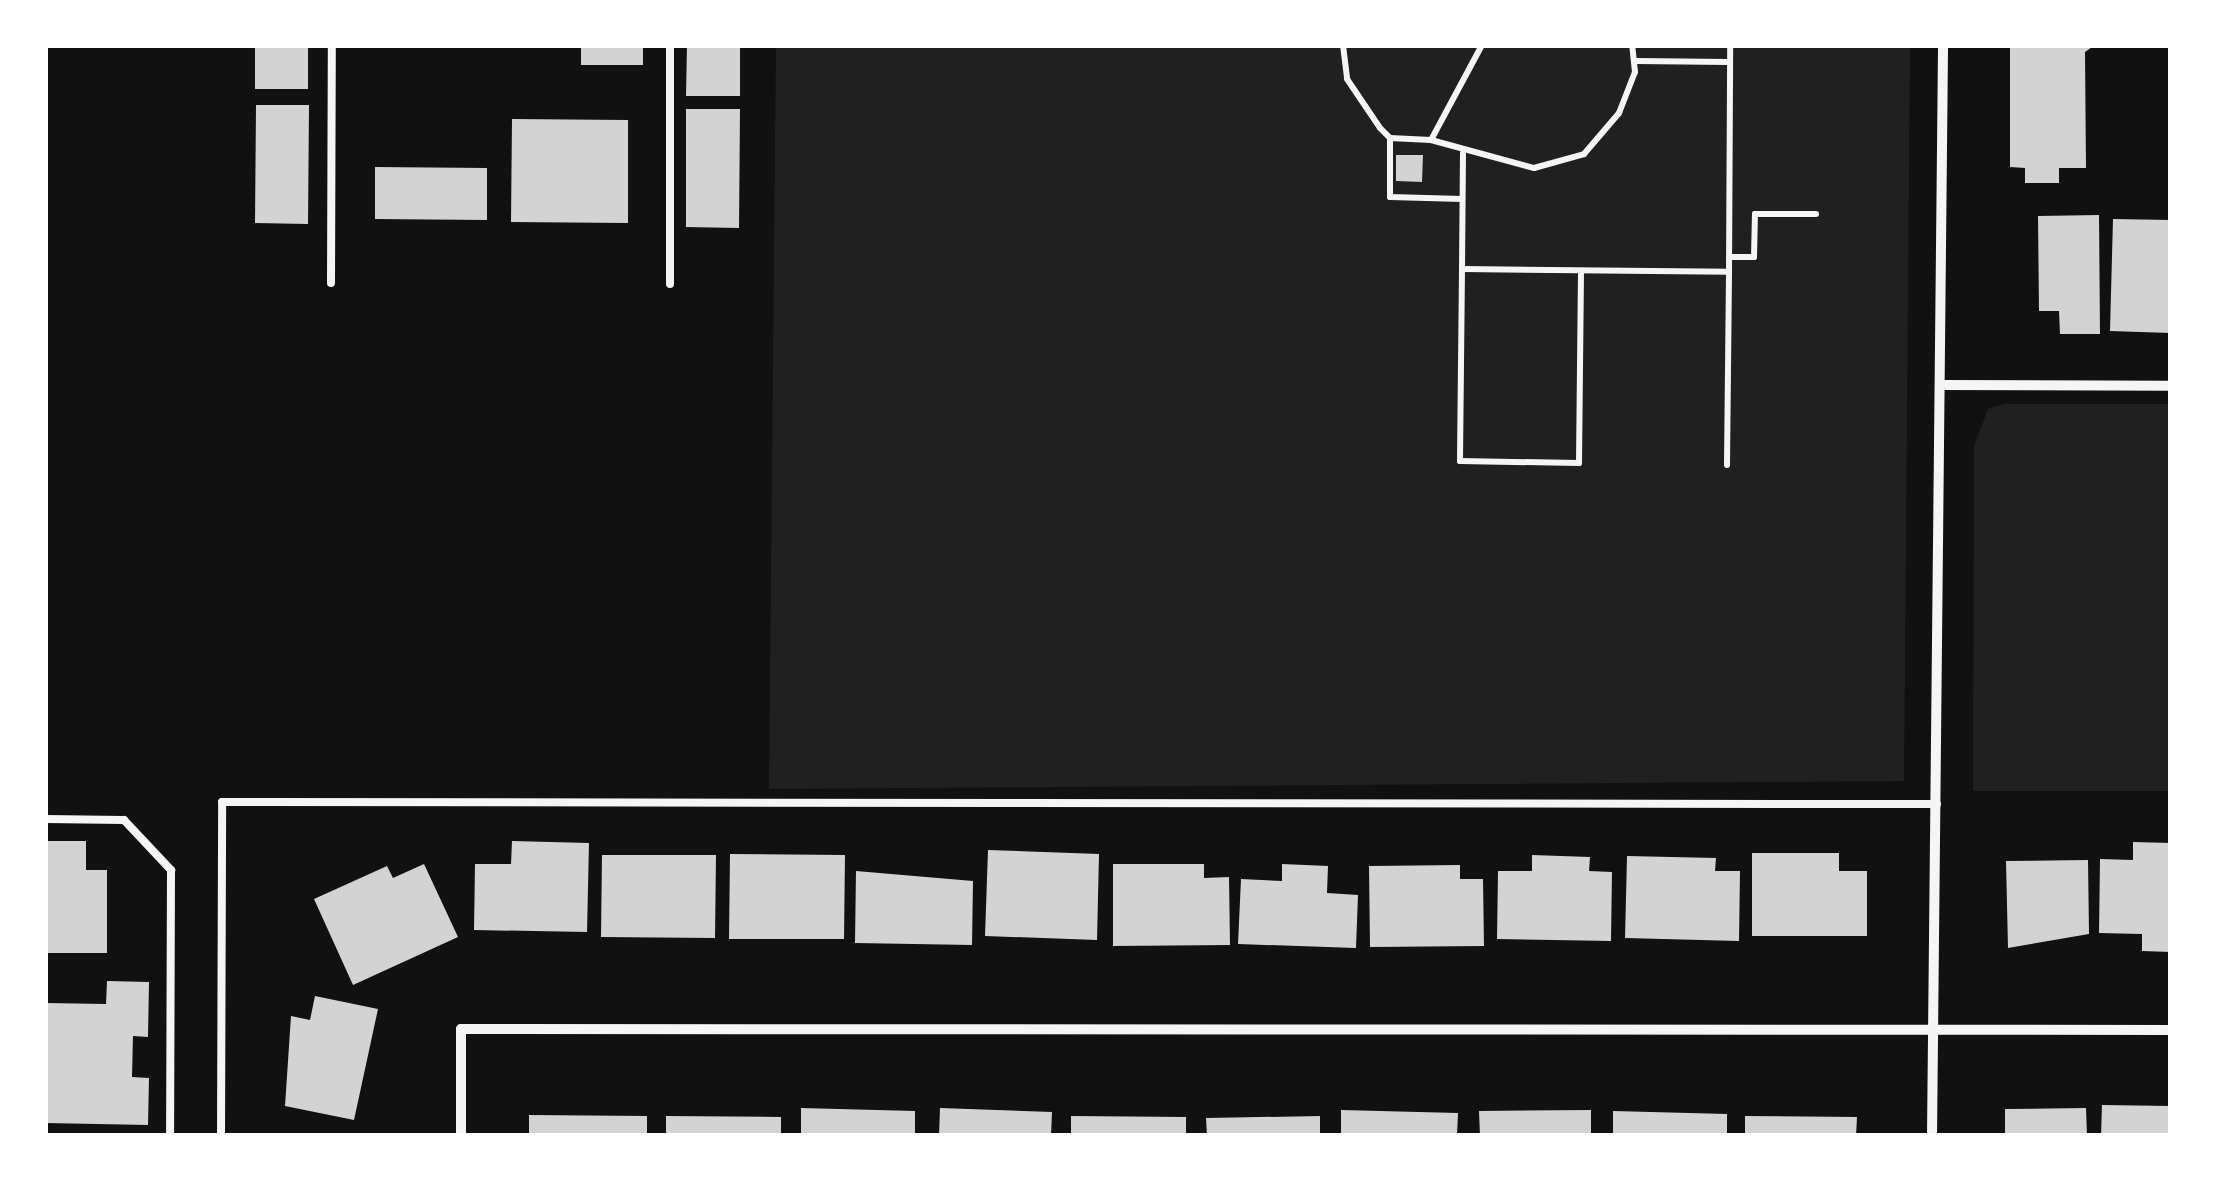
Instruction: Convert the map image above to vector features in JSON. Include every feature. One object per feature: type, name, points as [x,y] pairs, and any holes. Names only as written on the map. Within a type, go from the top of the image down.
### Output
[{"type":"street","points":[[1932,1136],[1943,45]]},
{"type":"street","points":[[1940,384],[2171,386]]},
{"type":"street","points":[[461,1136],[461,1029],[2171,1030]]},
{"type":"lane","points":[[332,45],[332,283]]},
{"type":"lane","points":[[670,45],[670,284]]},
{"type":"lane","points":[[221,1136],[222,802],[1937,804]]},
{"type":"lane","points":[[45,819],[124,820],[171,870],[170,1136]]},
{"type":"path","points":[[1343,45],[1357,102],[1390,138],[1390,197],[1462,199]]},
{"type":"path","points":[[1431,140],[1482,45]]},
{"type":"path","points":[[1390,138],[1431,140],[1462,154],[1534,168],[1584,154],[1620,113],[1636,62],[1632,45]]},
{"type":"path","points":[[1728,466],[1730,45]]},
{"type":"path","points":[[1636,62],[1730,62]]},
{"type":"path","points":[[1462,154],[1460,461],[1579,463],[1581,270]]},
{"type":"path","points":[[1728,257],[1754,257],[1754,214],[1798,210],[1816,214]]},
{"type":"path","points":[[1462,269],[1728,272]]},
{"type":"shaded area","points":[[776,45],[1910,45],[1904,781],[769,789]]},
{"type":"shaded area","points":[[2004,404],[2171,404],[2171,791],[1973,791],[1974,446],[1988,409]]},
{"type":"building","points":[[255,45],[308,45],[308,89],[255,89]]},
{"type":"building","points":[[581,45],[643,45],[643,65],[581,65]]},
{"type":"building","points":[[687,45],[740,45],[740,96],[686,96]]},
{"type":"building","points":[[2010,45],[2095,45],[2085,52],[2086,168],[2059,168],[2059,183],[2025,183],[2025,168],[2010,167]]},
{"type":"building","points":[[256,105],[309,105],[308,224],[255,223]]},
{"type":"building","points":[[686,109],[740,109],[739,228],[686,227]]},
{"type":"building","points":[[512,119],[628,120],[628,223],[511,222]]},
{"type":"building","points":[[1396,155],[1423,155],[1422,182],[1396,181]]},
{"type":"building","points":[[375,167],[487,168],[487,220],[375,219]]},
{"type":"building","points":[[2099,215],[2100,334],[2060,334],[2059,311],[2039,311],[2038,216]]},
{"type":"building","points":[[2113,219],[2171,220],[2171,333],[2110,331]]},
{"type":"building","points":[[45,841],[86,841],[86,870],[107,870],[107,953],[45,953]]},
{"type":"building","points":[[512,841],[589,843],[587,932],[474,930],[475,864],[511,864]]},
{"type":"building","points":[[2133,842],[2171,843],[2171,952],[2142,951],[2142,934],[2099,933],[2100,859],[2133,860]]},
{"type":"building","points":[[988,850],[1099,854],[1097,940],[985,936]]},
{"type":"building","points":[[1752,853],[1839,853],[1839,871],[1867,871],[1867,936],[1752,936]]},
{"type":"building","points":[[730,854],[845,855],[844,939],[729,939]]},
{"type":"building","points":[[602,855],[716,855],[715,938],[601,937]]},
{"type":"building","points":[[1532,855],[1590,857],[1589,871],[1612,872],[1611,941],[1497,939],[1498,871],[1532,871]]},
{"type":"building","points":[[1627,856],[1716,858],[1715,871],[1740,871],[1739,941],[1625,938]]},
{"type":"building","points":[[2088,860],[2089,934],[2008,948],[2006,861]]},
{"type":"building","points":[[424,864],[458,937],[353,985],[314,899],[387,866],[393,878]]},
{"type":"building","points":[[1113,864],[1204,864],[1204,878],[1229,877],[1230,945],[1113,946]]},
{"type":"building","points":[[1282,864],[1328,866],[1327,893],[1358,895],[1356,948],[1238,944],[1241,879],[1282,881]]},
{"type":"building","points":[[1460,865],[1460,879],[1483,879],[1484,946],[1370,947],[1369,866]]},
{"type":"building","points":[[856,871],[973,881],[972,945],[855,943]]},
{"type":"building","points":[[107,981],[149,982],[148,1037],[133,1036],[132,1077],[149,1078],[148,1125],[45,1123],[45,1003],[106,1004]]},
{"type":"building","points":[[315,996],[378,1009],[354,1120],[285,1106],[291,1016],[310,1020]]},
{"type":"building","points":[[2102,1105],[2171,1106],[2171,1136],[2101,1136]]},
{"type":"building","points":[[801,1108],[915,1111],[915,1136],[801,1136]]},
{"type":"building","points":[[940,1108],[1052,1112],[1051,1136],[939,1136]]},
{"type":"building","points":[[2086,1108],[2087,1136],[2005,1136],[2005,1109]]},
{"type":"building","points":[[1341,1110],[1458,1113],[1457,1136],[1341,1136]]},
{"type":"building","points":[[1591,1110],[1591,1136],[1480,1136],[1479,1111]]},
{"type":"building","points":[[1613,1111],[1727,1114],[1727,1136],[1613,1136]]},
{"type":"building","points":[[529,1115],[647,1116],[647,1136],[529,1136]]},
{"type":"building","points":[[666,1116],[781,1117],[781,1136],[666,1136]]},
{"type":"building","points":[[1071,1116],[1186,1117],[1186,1136],[1071,1136]]},
{"type":"building","points":[[1320,1116],[1320,1136],[1207,1136],[1206,1118]]},
{"type":"building","points":[[1745,1116],[1857,1117],[1856,1136],[1745,1136]]}]
